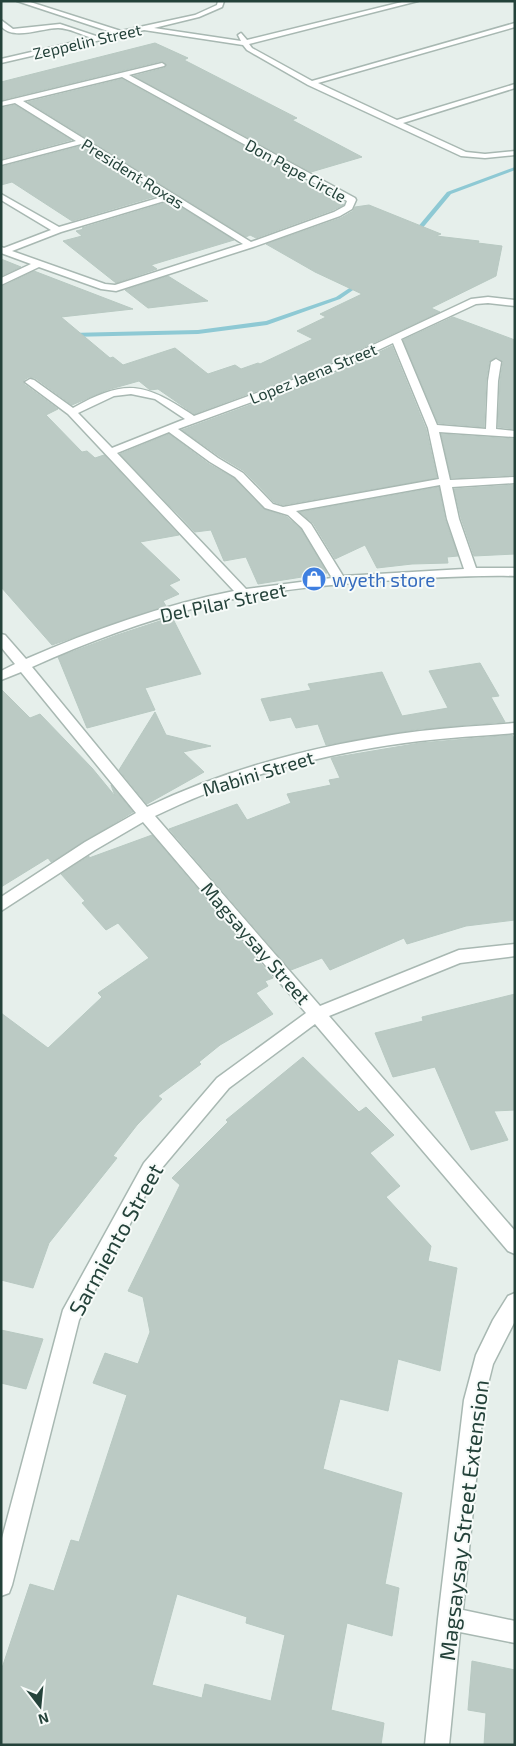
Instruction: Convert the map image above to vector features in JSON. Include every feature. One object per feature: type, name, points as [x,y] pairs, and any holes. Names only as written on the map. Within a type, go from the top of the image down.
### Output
[{"type":"street","points":[[20,1],[120,32]]},
{"type":"street","name":"Zeppelin Street","points":[[1,61],[207,13],[220,6],[221,1]]},
{"type":"street","points":[[143,28],[244,43],[415,1]]},
{"type":"street","points":[[2,24],[70,17]]},
{"type":"street","points":[[165,22],[184,26]]},
{"type":"street","points":[[259,31],[295,22]]},
{"type":"street","points":[[2,24],[13,30],[60,26],[97,38]]},
{"type":"street","points":[[311,83],[515,25]]},
{"type":"street","points":[[202,29],[241,35],[250,33]]},
{"type":"street","points":[[205,37],[212,30]]},
{"type":"street","points":[[241,35],[249,49],[311,83],[464,154],[485,156],[515,153]]},
{"type":"street","points":[[1,104],[162,65]]},
{"type":"street","name":"Don Pepe Circle","points":[[37,264],[104,287],[116,288],[250,245],[349,208],[352,200],[122,74]]},
{"type":"street","points":[[395,123],[515,86]]},
{"type":"street","name":"President Roxas","points":[[16,100],[250,245]]},
{"type":"street","points":[[1,163],[83,141]]},
{"type":"street","points":[[1,196],[58,230]]},
{"type":"street","points":[[3,250],[58,230],[170,197]]},
{"type":"street","points":[[3,250],[37,264]]},
{"type":"street","points":[[1,282],[37,264]]},
{"type":"street","name":"Lopez Jaena Street","points":[[110,452],[324,372],[474,301],[488,300],[515,303]]},
{"type":"street","points":[[396,339],[433,428],[453,519],[471,571]]},
{"type":"street","points":[[490,432],[496,362]]},
{"type":"street","points":[[30,382],[72,412],[243,593]]},
{"type":"street","points":[[72,412],[106,395],[136,391],[154,395],[193,420]]},
{"type":"street","points":[[170,428],[238,475],[269,506],[292,513],[307,526],[339,580]]},
{"type":"street","points":[[433,428],[515,434]]},
{"type":"street","points":[[283,510],[445,483],[515,480]]},
{"type":"street","name":"Del Pilar Street","points":[[1,676],[124,625],[203,602],[243,593],[339,580],[471,571],[515,572]]},
{"type":"street","name":"Magsaysay Street","points":[[1,638],[145,814],[515,1245]]},
{"type":"street","name":"Mabini Street","points":[[1,905],[74,856],[145,814],[227,778],[337,749],[420,736],[515,728]]},
{"type":"street","name":"Sarmiento Street","points":[[1,1585],[70,1317],[150,1170],[223,1084],[317,1014],[459,957],[515,950]]},
{"type":"street","name":"Magsaysay Street Extension","points":[[437,1745],[449,1619],[474,1400],[483,1362],[500,1326],[515,1303]]},
{"type":"street","points":[[449,1619],[515,1632]]},
{"type":"building","points":[[155,43],[188,58],[184,60],[297,118],[292,120],[362,157],[311,172],[134,76],[164,68],[167,65],[162,61],[1,100],[1,82]]},
{"type":"building","points":[[122,79],[298,176],[295,177],[344,205],[256,238],[250,235],[246,237],[28,102]]},
{"type":"building","points":[[15,105],[71,140],[1,159],[1,108]]},
{"type":"building","points":[[81,146],[160,195],[72,221],[12,182],[1,185],[1,167]]},
{"type":"building","points":[[171,201],[234,240],[151,265],[157,269],[116,283],[63,241],[82,236],[76,231],[84,229],[82,228]]},
{"type":"building","points":[[369,205],[441,234],[436,236],[502,246],[496,276],[431,308],[440,312],[319,368],[194,414],[158,389],[150,390],[139,381],[107,390],[72,405],[35,378],[29,377],[24,380],[24,384],[58,409],[46,415],[82,452],[87,451],[95,458],[104,455],[179,535],[140,542],[180,580],[169,585],[179,594],[163,601],[166,606],[52,645],[1,587],[1,287],[34,271],[133,309],[61,317],[110,358],[113,357],[123,365],[175,348],[208,374],[235,365],[241,369],[260,364],[313,339],[297,331],[326,317],[320,314],[362,294],[315,272],[266,244],[341,218],[353,211],[355,207]]},
{"type":"building","points":[[1,259],[21,267],[1,276]]},
{"type":"building","points":[[168,276],[208,301],[148,308],[125,290]]},
{"type":"building","points":[[453,317],[515,340],[515,429],[498,427],[500,381],[503,362],[497,357],[489,362],[486,381],[484,427],[438,423],[403,340]]},
{"type":"building","points":[[392,346],[426,429],[437,478],[283,505],[274,502],[244,471],[182,430],[329,376]]},
{"type":"building","points":[[169,434],[209,464],[234,478],[264,509],[287,517],[301,529],[327,573],[258,584],[246,557],[224,561],[211,530],[195,532],[120,454]]},
{"type":"building","points":[[441,434],[515,439],[515,475],[451,478]]},
{"type":"building","points":[[515,485],[515,554],[474,556],[461,518],[454,489]]},
{"type":"building","points":[[439,487],[445,519],[458,556],[447,557],[448,563],[412,564],[377,568],[365,545],[335,559],[313,523],[300,512]]},
{"type":"building","points":[[172,617],[201,674],[145,688],[155,710],[87,728],[58,657]]},
{"type":"building","points":[[480,663],[499,696],[491,697],[505,722],[420,729],[326,745],[318,724],[296,728],[291,717],[270,721],[261,699],[311,690],[308,684],[382,672],[402,716],[448,708],[429,671]]},
{"type":"building","points":[[1,689],[30,718],[40,714],[92,768],[115,796],[111,785],[133,812],[51,862],[48,858],[1,887]]},
{"type":"building","points":[[155,712],[166,735],[211,746],[183,752],[204,772],[147,804],[119,770]]},
{"type":"building","points":[[512,735],[515,739],[515,920],[466,926],[407,944],[404,938],[330,970],[322,958],[291,970],[169,829],[237,804],[247,820],[291,803],[287,794],[331,785],[329,780],[340,778],[331,758],[420,743]]},
{"type":"building","points":[[152,835],[273,978],[265,981],[268,986],[256,993],[273,1014],[220,1045],[199,1062],[201,1064],[158,1096],[162,1099],[137,1125],[113,1156],[117,1158],[49,1243],[33,1288],[1,1280],[1,1013],[48,1048],[102,997],[98,993],[149,958],[118,923],[106,930],[82,903],[85,901],[61,874],[89,856],[89,858]]},
{"type":"building","points":[[515,994],[515,1110],[494,1111],[508,1140],[471,1150],[435,1067],[393,1077],[375,1033],[423,1021],[422,1017]]},
{"type":"building","points":[[303,1057],[359,1112],[366,1107],[394,1135],[370,1153],[400,1186],[386,1197],[431,1246],[428,1261],[457,1268],[440,1371],[398,1359],[388,1411],[340,1399],[323,1469],[402,1493],[385,1584],[399,1588],[392,1636],[347,1623],[331,1710],[384,1723],[381,1745],[1,1745],[1,1671],[30,1584],[54,1591],[71,1540],[79,1542],[127,1395],[93,1383],[105,1353],[138,1364],[150,1332],[143,1297],[128,1291],[180,1185],[172,1178],[228,1122],[226,1120]],"holes":[[[177,1594],[247,1617],[246,1623],[285,1635],[271,1701],[205,1684],[202,1698],[152,1685]]]},
{"type":"building","points":[[1,1330],[43,1339],[26,1389],[1,1383]]},
{"type":"building","points":[[472,1661],[515,1670],[515,1745],[484,1745],[486,1713],[468,1710]]},
{"type":"waterway","points":[[414,235],[449,193],[515,168]]},
{"type":"waterway","points":[[70,335],[198,332],[267,323],[338,298],[360,283]]},
{"type":"place","name":"wyeth store","points":[[314,579]]}]
